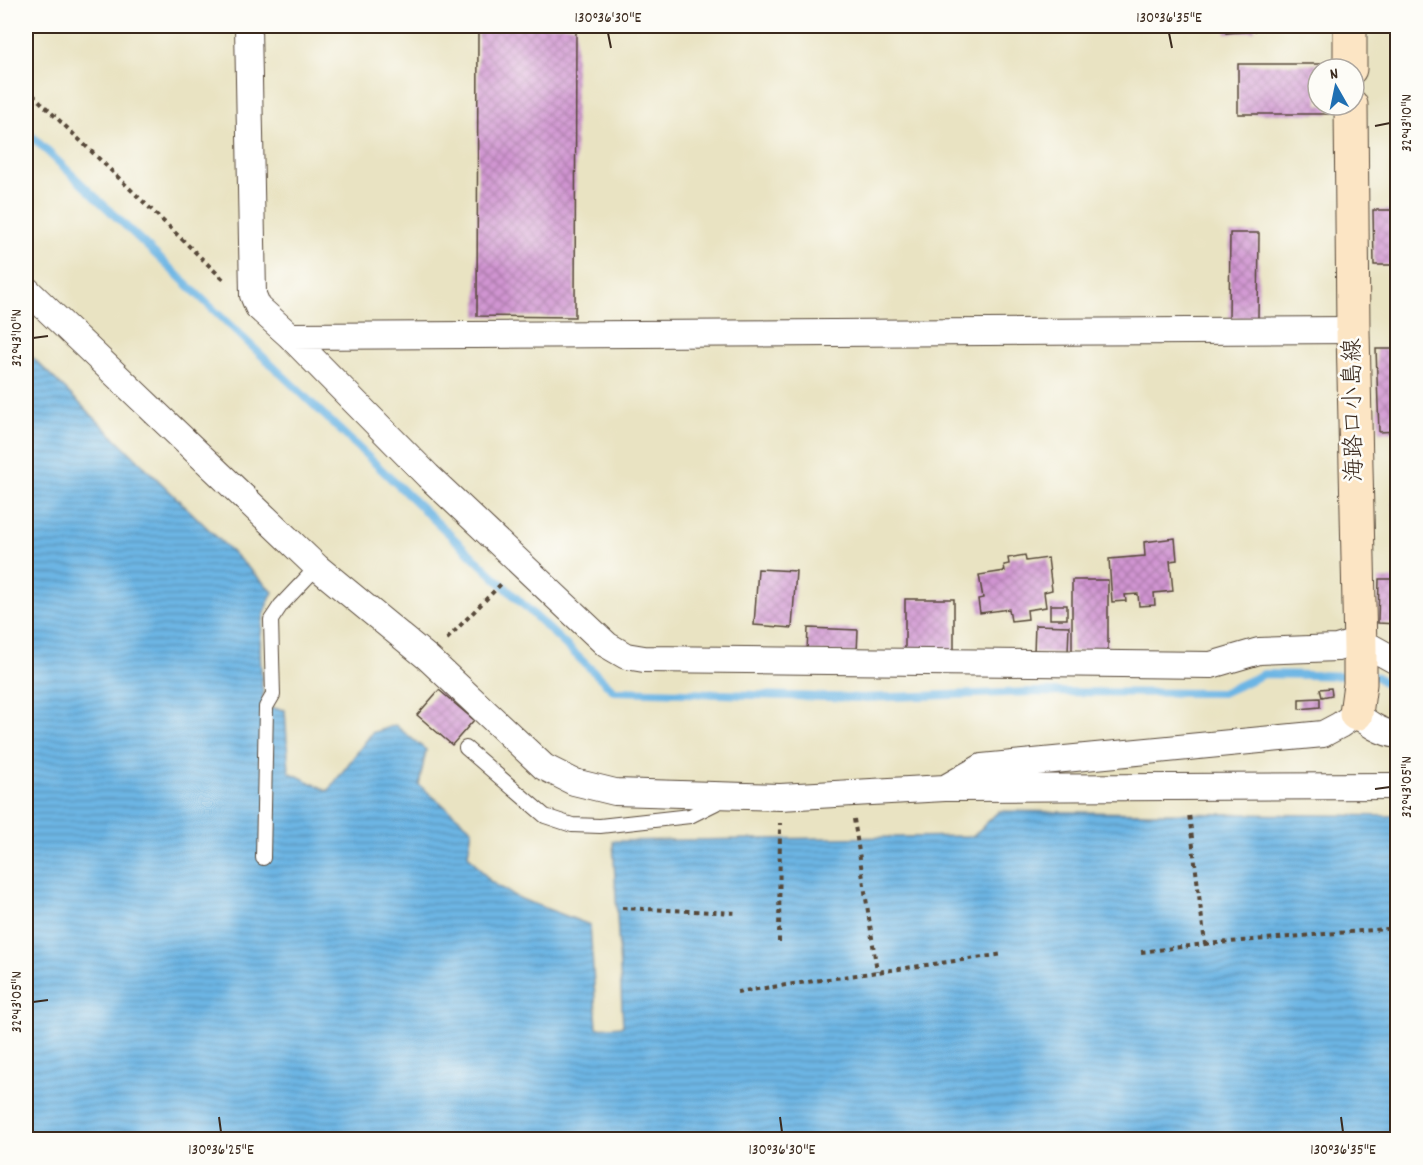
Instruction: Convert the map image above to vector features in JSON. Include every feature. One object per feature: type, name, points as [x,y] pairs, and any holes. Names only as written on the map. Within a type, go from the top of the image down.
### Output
[{"type":"main road","points":[[1350,26],[1350,57]]},
{"type":"main road","name":"海路口小島線","points":[[1351,117],[1360,645],[1358,699]]},
{"type":"street","points":[[248,26],[253,295],[258,307],[290,336],[428,476],[607,645],[626,656],[644,659],[1211,665],[1259,651],[1360,645],[1398,662]]},
{"type":"street","points":[[26,289],[317,567],[428,658],[544,767],[574,782],[615,792],[816,796],[945,788],[1398,786]]},
{"type":"street","points":[[290,336],[1353,330]]},
{"type":"street","points":[[945,788],[982,767],[1323,734],[1340,725],[1358,699],[1372,727],[1398,735]]},
{"type":"lane","points":[[263,858],[266,707],[273,695],[271,620],[281,605],[317,567]]},
{"type":"lane","points":[[466,748],[545,816],[572,825],[600,826],[690,816],[732,795]]},
{"type":"path","points":[[26,88],[228,284],[253,295]]},
{"type":"path","points":[[428,658],[487,599]]},
{"type":"path","points":[[1189,813],[1205,944]]},
{"type":"path","points":[[857,836],[877,971]]},
{"type":"path","points":[[779,942],[780,837]]},
{"type":"path","points":[[622,908],[738,913]]},
{"type":"path","points":[[1141,952],[1205,944],[1398,928]]},
{"type":"path","points":[[737,992],[1004,954]]},
{"type":"water","points":[[26,351],[273,592],[263,620],[261,634],[264,707],[285,710],[289,772],[328,791],[372,733],[395,725],[426,750],[419,785],[472,829],[468,855],[491,882],[516,897],[590,925],[597,1028],[623,1026],[613,841],[973,836],[999,811],[1397,816],[1397,1139],[26,1139]]},
{"type":"building","points":[[478,26],[576,26],[575,317],[477,316]]},
{"type":"building","points":[[1225,26],[1254,26],[1255,31],[1226,33]]},
{"type":"building","points":[[1238,64],[1306,64],[1306,114],[1238,114]]},
{"type":"building","points":[[1373,210],[1398,210],[1398,265],[1374,265]]},
{"type":"building","points":[[1230,233],[1259,233],[1258,318],[1229,318]]},
{"type":"building","points":[[1376,349],[1398,349],[1398,431],[1379,432]]},
{"type":"building","points":[[1398,498],[1398,535],[1396,535],[1393,499]]},
{"type":"building","points":[[1175,538],[1177,560],[1170,561],[1173,591],[1154,593],[1155,605],[1139,606],[1138,594],[1125,595],[1126,601],[1112,602],[1109,559],[1145,556],[1144,542]]},
{"type":"building","points":[[1025,555],[1026,561],[1048,558],[1052,590],[1044,592],[1046,607],[1027,610],[1028,619],[1011,621],[1009,609],[980,613],[978,599],[983,598],[979,575],[1005,571],[1004,565],[1009,564],[1008,558]]},
{"type":"building","points":[[758,569],[796,571],[792,628],[754,625]]},
{"type":"building","points":[[1379,579],[1398,579],[1398,624],[1378,623]]},
{"type":"building","points":[[1072,580],[1108,580],[1108,651],[1072,651]]},
{"type":"building","points":[[905,599],[954,599],[954,655],[905,654]]},
{"type":"building","points":[[1050,605],[1067,605],[1067,619],[1050,619]]},
{"type":"building","points":[[1035,625],[1069,626],[1068,653],[1034,652]]},
{"type":"building","points":[[808,628],[858,630],[857,653],[807,652]]},
{"type":"building","points":[[1331,688],[1332,695],[1322,697],[1320,689]]},
{"type":"building","points":[[439,690],[474,720],[452,745],[417,715]]},
{"type":"building","points":[[1320,698],[1320,707],[1299,709],[1299,699]]},
{"type":"waterway","points":[[26,131],[614,691],[862,698],[1033,692],[1222,693],[1264,674],[1354,676]]},
{"type":"waterway","points":[[1367,676],[1377,677],[1398,693]]}]
